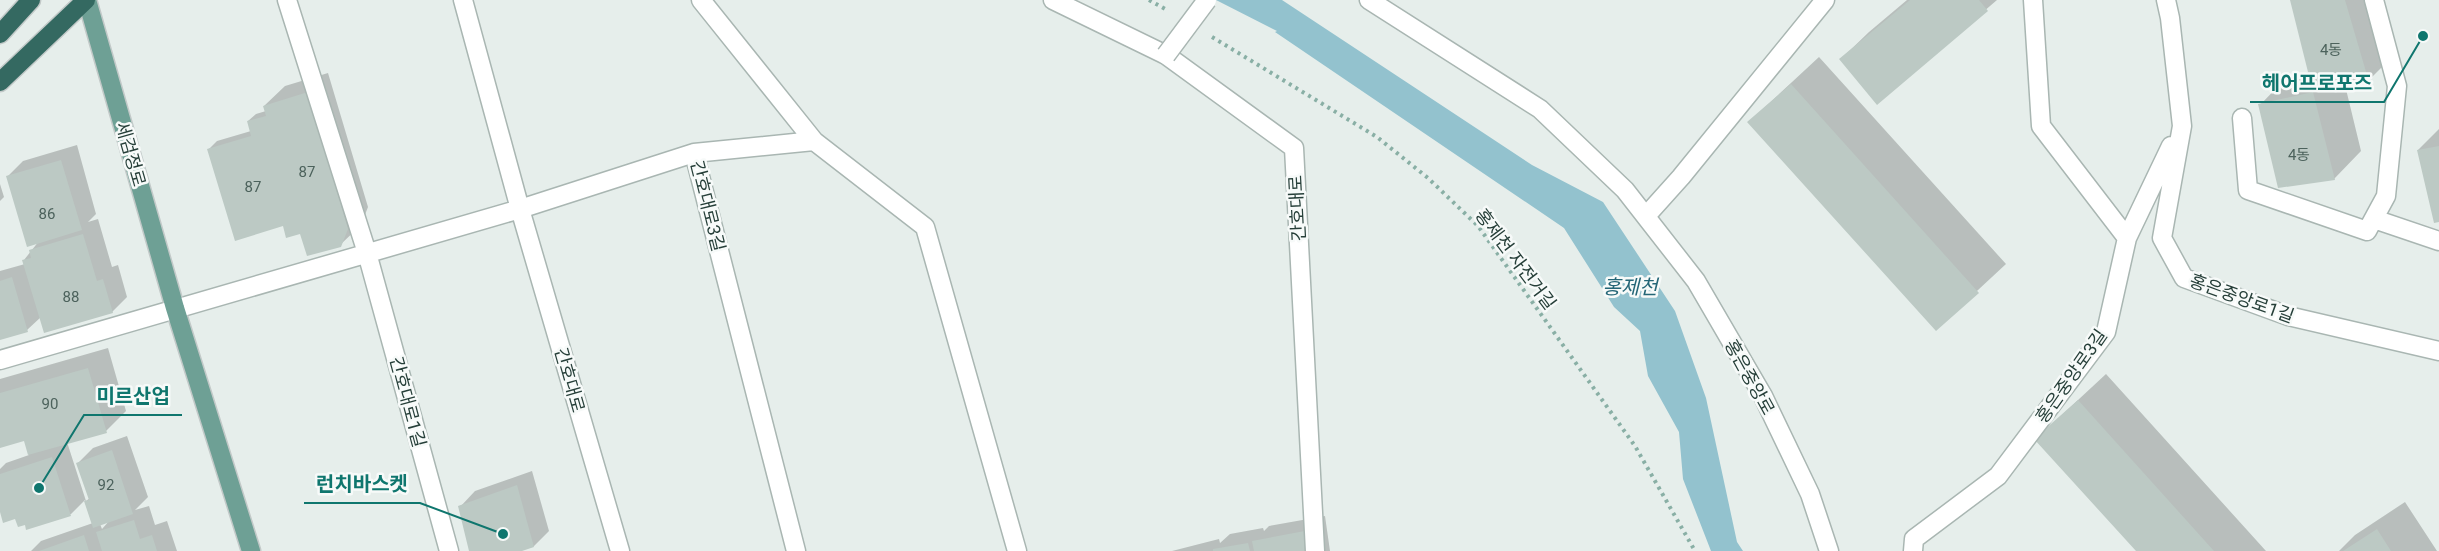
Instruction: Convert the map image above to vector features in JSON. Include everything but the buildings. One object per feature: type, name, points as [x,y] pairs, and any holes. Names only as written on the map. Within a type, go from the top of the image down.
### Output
[{"type":"highway","points":[[0,34],[31,0]]},
{"type":"highway","points":[[0,82],[86,0]]},
{"type":"main road","name":"세검정로","points":[[86,0],[175,308],[251,551]]},
{"type":"street","name":"간호대로1길","points":[[287,0],[367,253],[449,551]]},
{"type":"street","name":"간호대로","points":[[463,0],[520,210],[620,551]]},
{"type":"street","points":[[701,0],[814,141],[926,227],[1017,551]]},
{"type":"street","name":"간호대로","points":[[1053,0],[1166,55],[1294,148],[1315,551]]},
{"type":"street","points":[[1166,55],[1207,0]]},
{"type":"street","name":"홍은중앙로","points":[[1369,0],[1539,109],[1625,190],[1696,281],[1762,396],[1810,494],[1828,551]]},
{"type":"street","points":[[1646,216],[1681,177],[1825,0]]},
{"type":"street","points":[[2033,0],[2041,126],[2127,238]]},
{"type":"street","name":"홍은중앙로1길","points":[[2166,0],[2170,18],[2181,126],[2162,238],[2184,278],[2288,316],[2439,351]]},
{"type":"street","points":[[2242,118],[2248,190],[2367,231],[2386,196],[2397,86],[2374,0]]},
{"type":"street","name":"홍은중앙로3길","points":[[1913,551],[1914,540],[1998,476],[2106,332],[2127,238],[2181,126]]},
{"type":"street","name":"간호대로3길","points":[[796,551],[694,153],[814,141]]},
{"type":"street","points":[[0,360],[520,210],[694,153]]},
{"type":"street","points":[[2374,219],[2439,241]]},
{"type":"path","points":[[1149,0],[1170,12]]},
{"type":"path","name":"홍제천 자전거길","points":[[1210,35],[1377,137],[1428,178],[1478,226],[1635,446],[1695,551]]},
{"type":"water","name":"홍제천","points":[[1216,0],[1282,0],[1532,165],[1603,202],[1675,311],[1706,398],[1737,542],[1743,551],[1711,551],[1683,479],[1679,432],[1648,376],[1640,331],[1614,307],[1564,228],[1275,32],[1277,31]]},
{"type":"place","name":"헤어프로포즈","points":[[2423,36]]},
{"type":"place","name":"미르산업","points":[[39,488]]},
{"type":"place","name":"런치바스켓","points":[[503,534]]}]
